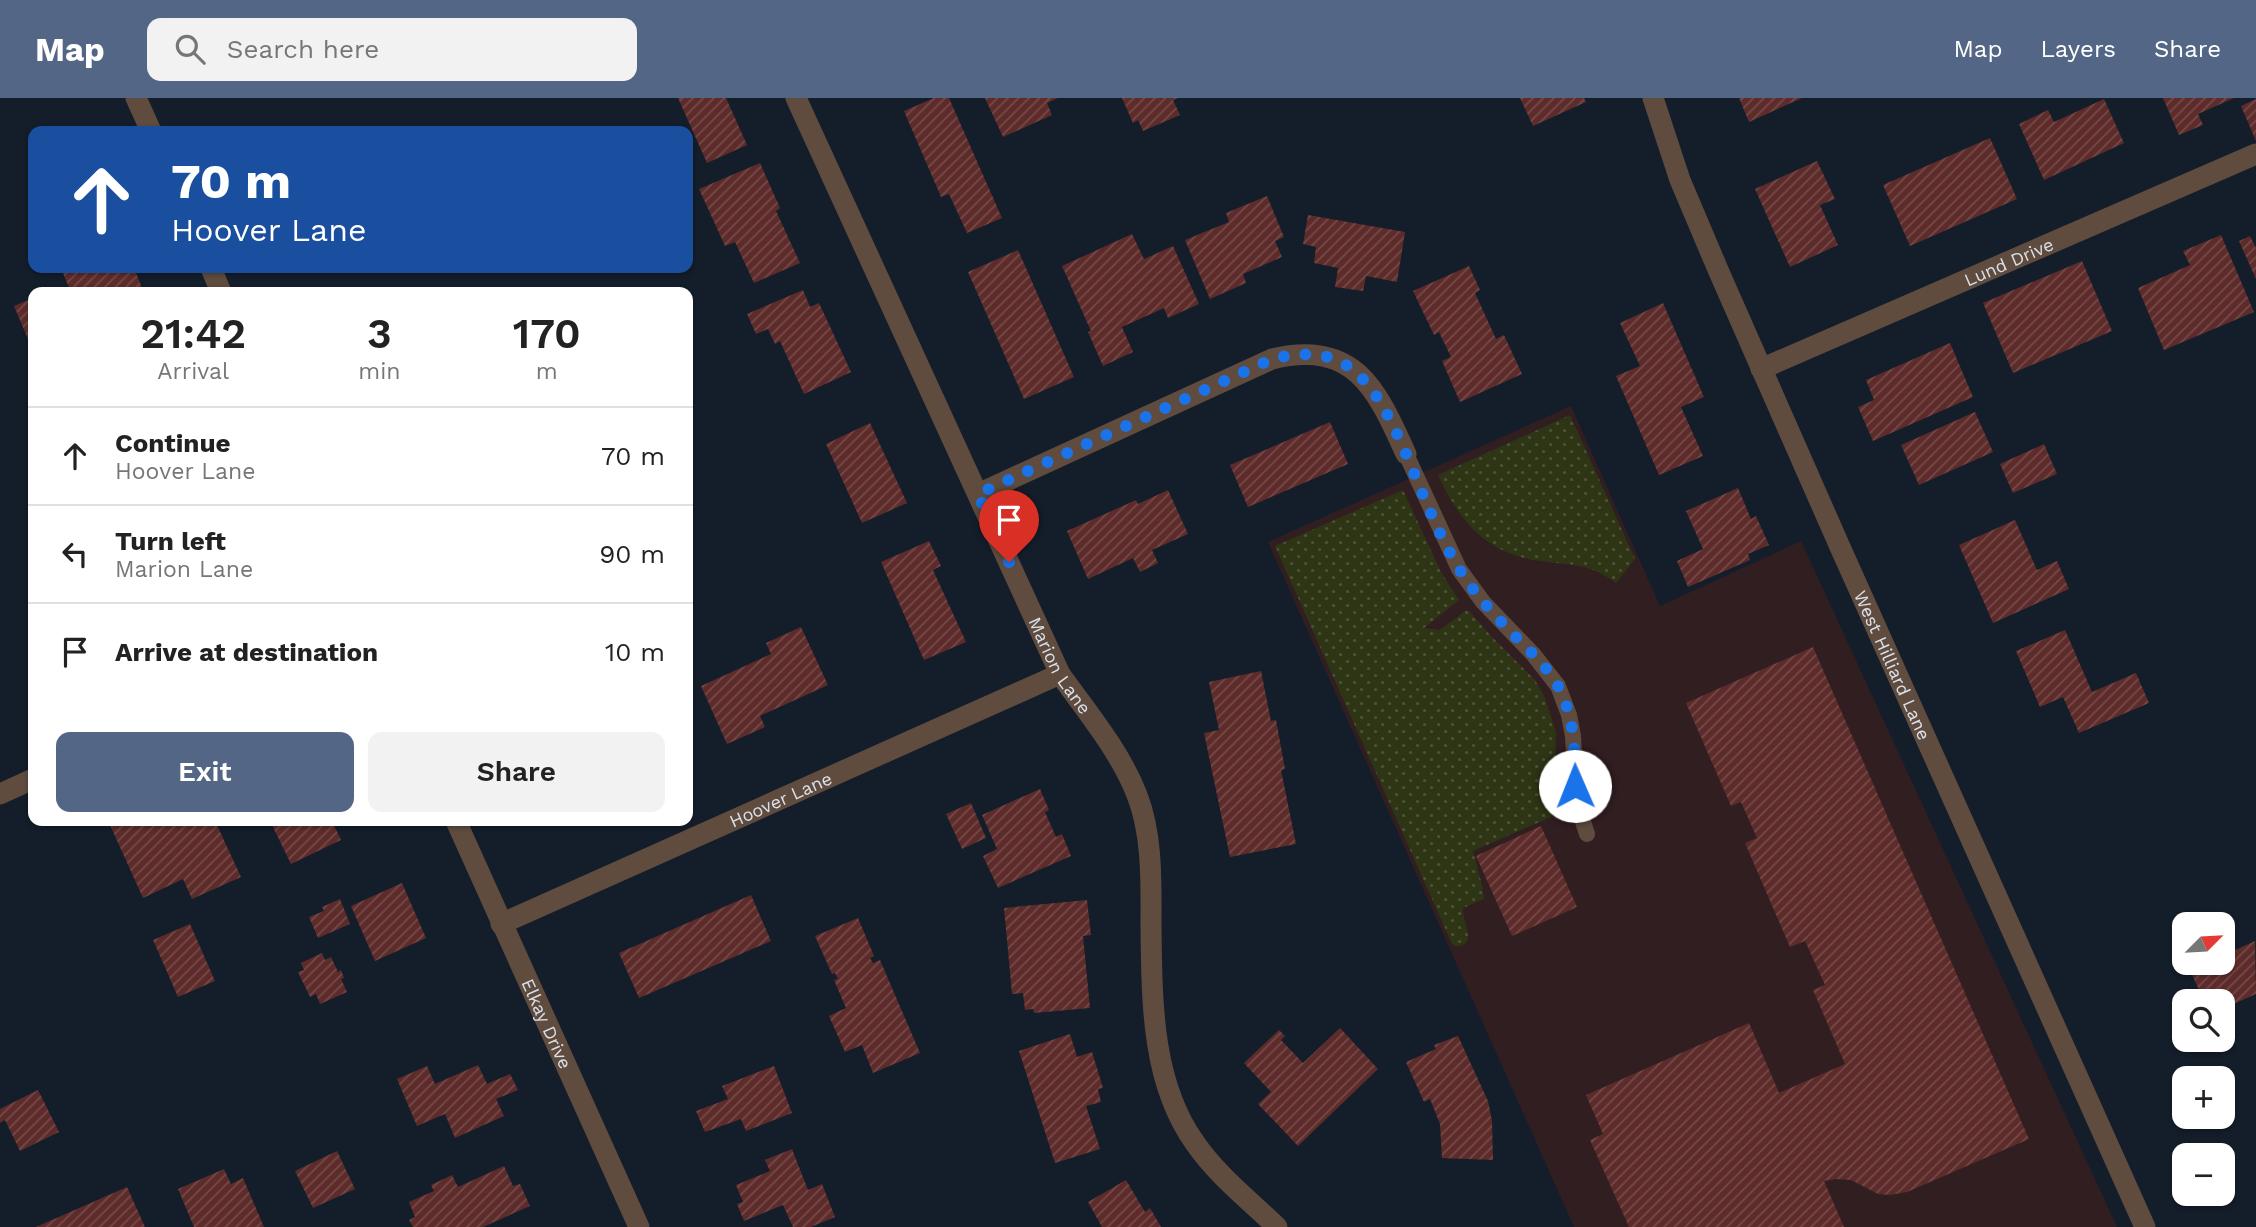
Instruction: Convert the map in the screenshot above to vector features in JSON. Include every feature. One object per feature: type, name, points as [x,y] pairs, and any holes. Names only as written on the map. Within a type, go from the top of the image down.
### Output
[{"type":"street","points":[[136,98],[149,126]]},
{"type":"street","name":"Marion Lane","points":[[796,98],[1060,674],[1118,758],[1138,795],[1147,835],[1151,884],[1152,978],[1156,1034],[1177,1113],[1195,1144],[1213,1165],[1277,1227]]},
{"type":"street","name":"West Hilliard Lane","points":[[1653,98],[1680,180],[1761,369],[2145,1227]]},
{"type":"street","name":"Lund Drive","points":[[1761,369],[2256,154]]},
{"type":"street","points":[[978,494],[1272,359],[1304,353],[1327,356],[1351,368],[1372,387],[1406,454]]},
{"type":"street","name":"Hoover Lane","points":[[501,923],[1060,674]]},
{"type":"street","points":[[0,794],[28,781]]},
{"type":"street","name":"Elkay Drive","points":[[458,826],[639,1227]]},
{"type":"lane","points":[[1406,454],[1459,569],[1483,602],[1533,654],[1558,686],[1572,725],[1577,803],[1587,834]]},
{"type":"shaded area","points":[[1571,406],[1660,606],[1801,541],[2117,1227],[1574,1227],[1268,542]]},
{"type":"green space","points":[[1570,415],[1635,559],[1616,583],[1588,568],[1521,557],[1490,543],[1477,533],[1455,507],[1438,475]]},
{"type":"green space","points":[[1403,490],[1441,572],[1459,600],[1424,628],[1440,630],[1465,611],[1469,611],[1535,680],[1545,698],[1556,732],[1555,773],[1560,813],[1473,851],[1484,899],[1463,908],[1468,932],[1467,942],[1455,946],[1275,546]]},
{"type":"building","points":[[678,98],[726,98],[747,145],[707,163],[693,126],[690,126]]},
{"type":"building","points":[[934,98],[949,98],[1002,218],[967,233],[949,194],[941,197],[904,111]]},
{"type":"building","points":[[985,98],[1058,98],[1047,103],[1052,115],[1003,137]]},
{"type":"building","points":[[1122,98],[1178,98],[1173,100],[1180,115],[1143,131],[1138,120],[1133,123]]},
{"type":"building","points":[[1520,98],[1584,98],[1586,102],[1533,126]]},
{"type":"building","points":[[1739,98],[1802,98],[1749,122]]},
{"type":"building","points":[[2163,98],[2234,98],[2198,114],[2203,125],[2179,135]]},
{"type":"building","points":[[2104,99],[2124,143],[2044,180],[2019,124],[2048,110],[2054,122]]},
{"type":"building","points":[[2256,99],[2256,141],[2241,106]]},
{"type":"building","points":[[1990,138],[2017,199],[1910,246],[1883,185]]},
{"type":"building","points":[[1817,161],[1835,199],[1820,205],[1838,245],[1790,267],[1755,189]]},
{"type":"building","points":[[760,163],[780,208],[776,211],[800,263],[754,283],[735,242],[725,246],[699,189]]},
{"type":"building","points":[[1267,196],[1284,237],[1275,241],[1282,257],[1243,274],[1246,283],[1210,299],[1185,240],[1229,222],[1226,213]]},
{"type":"building","points":[[1308,215],[1405,232],[1397,282],[1366,276],[1363,291],[1335,287],[1338,268],[1314,263],[1316,247],[1303,244]]},
{"type":"building","points":[[1132,234],[1144,259],[1173,246],[1199,304],[1168,318],[1164,308],[1122,327],[1133,352],[1103,366],[1088,332],[1091,331],[1062,266]]},
{"type":"building","points":[[2221,235],[2254,312],[2164,350],[2138,288],[2190,265],[2183,251]]},
{"type":"building","points":[[2250,236],[2256,248],[2256,279],[2239,241]]},
{"type":"building","points":[[1018,250],[1074,377],[1024,399],[968,272]]},
{"type":"building","points":[[2082,261],[2112,331],[2013,373],[1983,303]]},
{"type":"building","points":[[1469,266],[1480,290],[1475,293],[1496,339],[1504,335],[1522,374],[1460,402],[1442,361],[1451,357],[1439,332],[1434,335],[1413,291]]},
{"type":"building","points":[[63,273],[136,273],[142,287],[69,287]]},
{"type":"building","points":[[803,290],[810,307],[819,303],[851,372],[804,394],[780,341],[775,344],[768,329],[756,334],[747,314]]},
{"type":"building","points":[[28,300],[28,339],[14,306]]},
{"type":"building","points":[[1663,303],[1704,397],[1681,407],[1703,456],[1659,475],[1616,376],[1640,366],[1620,323]]},
{"type":"building","points":[[1950,343],[1973,397],[1873,441],[1858,407],[1874,400],[1866,380]]},
{"type":"building","points":[[1975,412],[1993,452],[1919,485],[1901,445]]},
{"type":"building","points":[[1330,422],[1348,464],[1248,507],[1230,465]]},
{"type":"building","points":[[870,423],[907,503],[862,523],[826,444]]},
{"type":"building","points":[[2044,444],[2057,474],[2013,493],[2000,464]]},
{"type":"building","points":[[1738,488],[1751,519],[1756,516],[1769,545],[1748,554],[1750,560],[1688,587],[1677,561],[1703,549],[1686,511]]},
{"type":"building","points":[[1168,490],[1188,534],[1152,550],[1158,563],[1140,572],[1133,558],[1088,579],[1067,531],[1136,500],[1138,504]]},
{"type":"building","points":[[2015,520],[2037,570],[2057,561],[2069,589],[1993,623],[1959,545]]},
{"type":"building","points":[[929,541],[941,566],[933,570],[966,642],[924,660],[881,562]]},
{"type":"building","points":[[801,627],[828,685],[760,716],[765,727],[727,744],[701,686],[771,654],[766,643]]},
{"type":"building","points":[[2065,630],[2092,692],[2136,673],[2149,703],[2079,733],[2063,697],[2040,707],[2016,651]]},
{"type":"building","points":[[1813,647],[2029,1139],[1907,1192],[1878,1194],[1851,1180],[1824,1181],[1844,1227],[1629,1227],[1590,1140],[1603,1134],[1586,1095],[1749,1023],[1779,1093],[1845,1064],[1813,990],[1825,985],[1805,941],[1790,947],[1745,843],[1757,838],[1741,802],[1731,806],[1686,703]]},
{"type":"building","points":[[1261,671],[1271,721],[1276,720],[1285,769],[1281,770],[1296,844],[1230,857],[1204,733],[1219,730],[1209,682]]},
{"type":"building","points":[[1040,789],[1049,810],[1045,812],[1056,837],[1062,834],[1071,856],[998,888],[983,856],[997,849],[982,815]]},
{"type":"building","points":[[971,803],[986,838],[962,849],[946,814]]},
{"type":"building","points":[[110,826],[217,826],[241,877],[192,899],[183,879],[143,898]]},
{"type":"building","points":[[272,826],[334,826],[341,840],[291,864]]},
{"type":"building","points":[[1541,826],[1577,907],[1512,936],[1476,856]]},
{"type":"building","points":[[402,883],[426,938],[375,961],[351,906]]},
{"type":"building","points":[[751,895],[771,941],[639,998],[619,953]]},
{"type":"building","points":[[340,899],[350,924],[318,938],[309,917],[324,911],[322,907]]},
{"type":"building","points":[[1087,900],[1091,935],[1083,936],[1090,1008],[1034,1013],[1033,1009],[1025,1010],[1023,993],[1012,994],[1004,908]]},
{"type":"building","points":[[858,918],[874,956],[870,958],[873,963],[880,960],[920,1053],[873,1073],[862,1045],[845,1052],[829,1016],[846,1008],[834,980],[838,979],[835,973],[832,974],[815,936]]},
{"type":"building","points":[[190,924],[215,981],[178,997],[153,940]]},
{"type":"building","points":[[2255,941],[2256,994],[2235,1003],[2235,989],[2199,989],[2192,975],[2235,975],[2235,950]]},
{"type":"building","points":[[322,953],[325,960],[331,957],[338,972],[341,970],[344,978],[341,979],[347,992],[320,1004],[316,994],[310,997],[298,972],[304,970],[301,963]]},
{"type":"building","points":[[1340,1028],[1378,1069],[1298,1146],[1258,1104],[1271,1092],[1244,1063],[1279,1030],[1285,1036],[1281,1040],[1303,1063]]},
{"type":"building","points":[[1070,1034],[1077,1057],[1092,1052],[1103,1088],[1098,1089],[1101,1102],[1086,1106],[1100,1149],[1055,1163],[1019,1051]]},
{"type":"building","points":[[1458,1036],[1488,1101],[1492,1121],[1493,1160],[1442,1158],[1440,1124],[1430,1099],[1424,1102],[1406,1062],[1436,1049],[1434,1045]]},
{"type":"building","points":[[478,1065],[487,1084],[510,1074],[518,1090],[496,1099],[504,1116],[455,1138],[445,1114],[417,1126],[397,1079],[427,1066],[435,1084]]},
{"type":"building","points":[[774,1066],[792,1113],[746,1131],[741,1119],[705,1132],[696,1111],[728,1099],[722,1086]]},
{"type":"building","points":[[38,1090],[59,1132],[20,1151],[5,1120],[0,1123],[0,1109]]},
{"type":"building","points":[[792,1149],[808,1190],[822,1184],[835,1217],[811,1227],[793,1227],[783,1205],[744,1221],[737,1204],[743,1202],[736,1185],[770,1171],[765,1160]]},
{"type":"building","points":[[337,1151],[355,1189],[313,1208],[295,1171]]},
{"type":"building","points":[[504,1166],[513,1186],[520,1184],[530,1206],[483,1227],[413,1227],[409,1220],[415,1217],[409,1202],[434,1191],[431,1185],[452,1175],[458,1187]]},
{"type":"building","points":[[224,1169],[231,1184],[243,1178],[264,1227],[194,1227],[178,1189]]},
{"type":"building","points":[[1126,1180],[1145,1212],[1150,1208],[1161,1227],[1102,1227],[1088,1202]]},
{"type":"building","points":[[127,1187],[145,1227],[36,1227]]},
{"type":"route","points":[[1009,562],[978,494],[1272,359],[1304,353],[1327,356],[1351,368],[1372,387],[1388,415],[1459,569],[1483,602],[1533,654],[1558,686],[1569,715],[1573,736],[1575,786]]}]
